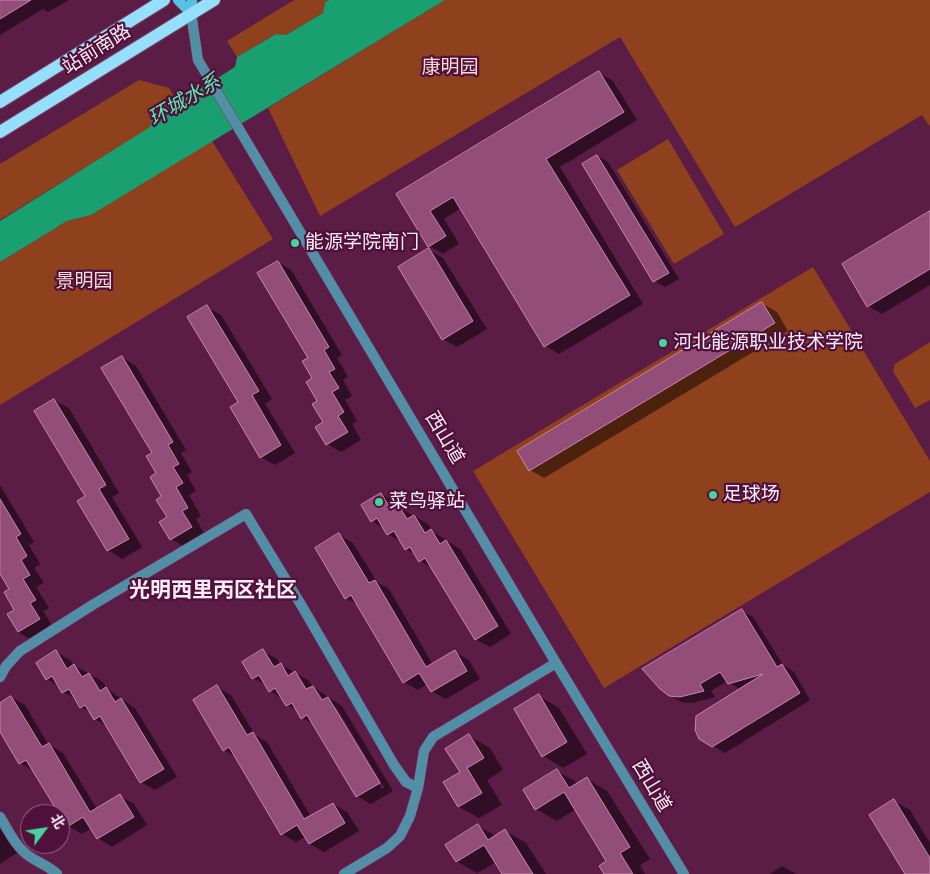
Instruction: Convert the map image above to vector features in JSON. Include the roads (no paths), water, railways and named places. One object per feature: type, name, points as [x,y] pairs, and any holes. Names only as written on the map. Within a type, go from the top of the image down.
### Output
[{"type":"main road","name":"站前南路","points":[[0,102],[164,0]]},
{"type":"main road","points":[[178,0],[190,13]]},
{"type":"main road","name":"西山道","points":[[190,13],[192,0]]},
{"type":"main road","name":"站前南路","points":[[0,132],[190,13],[214,0]]},
{"type":"street","name":"西山道","points":[[190,13],[198,60],[556,663],[684,874]]},
{"type":"street","points":[[0,677],[6,666],[20,651],[94,604],[246,514],[308,616],[394,765],[406,782],[418,788]]},
{"type":"street","points":[[344,874],[387,848],[400,836],[410,816],[418,788],[424,751],[433,737],[556,663]]},
{"type":"street","points":[[0,817],[14,841],[24,852],[57,874]]},
{"type":"water","name":"环城水系","points":[[329,0],[445,0],[91,215],[67,221],[0,262],[0,221],[150,127],[152,119],[235,67],[237,57],[276,34],[286,35],[323,13],[325,2]]},
{"type":"place","name":"能源学院南门","points":[[295,243]]},
{"type":"place","name":"河北能源职业技术学院","points":[[663,343]]},
{"type":"place","name":"足球场","points":[[713,495]]},
{"type":"place","name":"菜鸟驿站","points":[[379,502]]},
{"type":"district","name":"光明西里丙区社区","points":[[213,591]]},
{"type":"park label","name":"康明园","points":[[450,68]]},
{"type":"park label","name":"景明园","points":[[84,282]]}]
